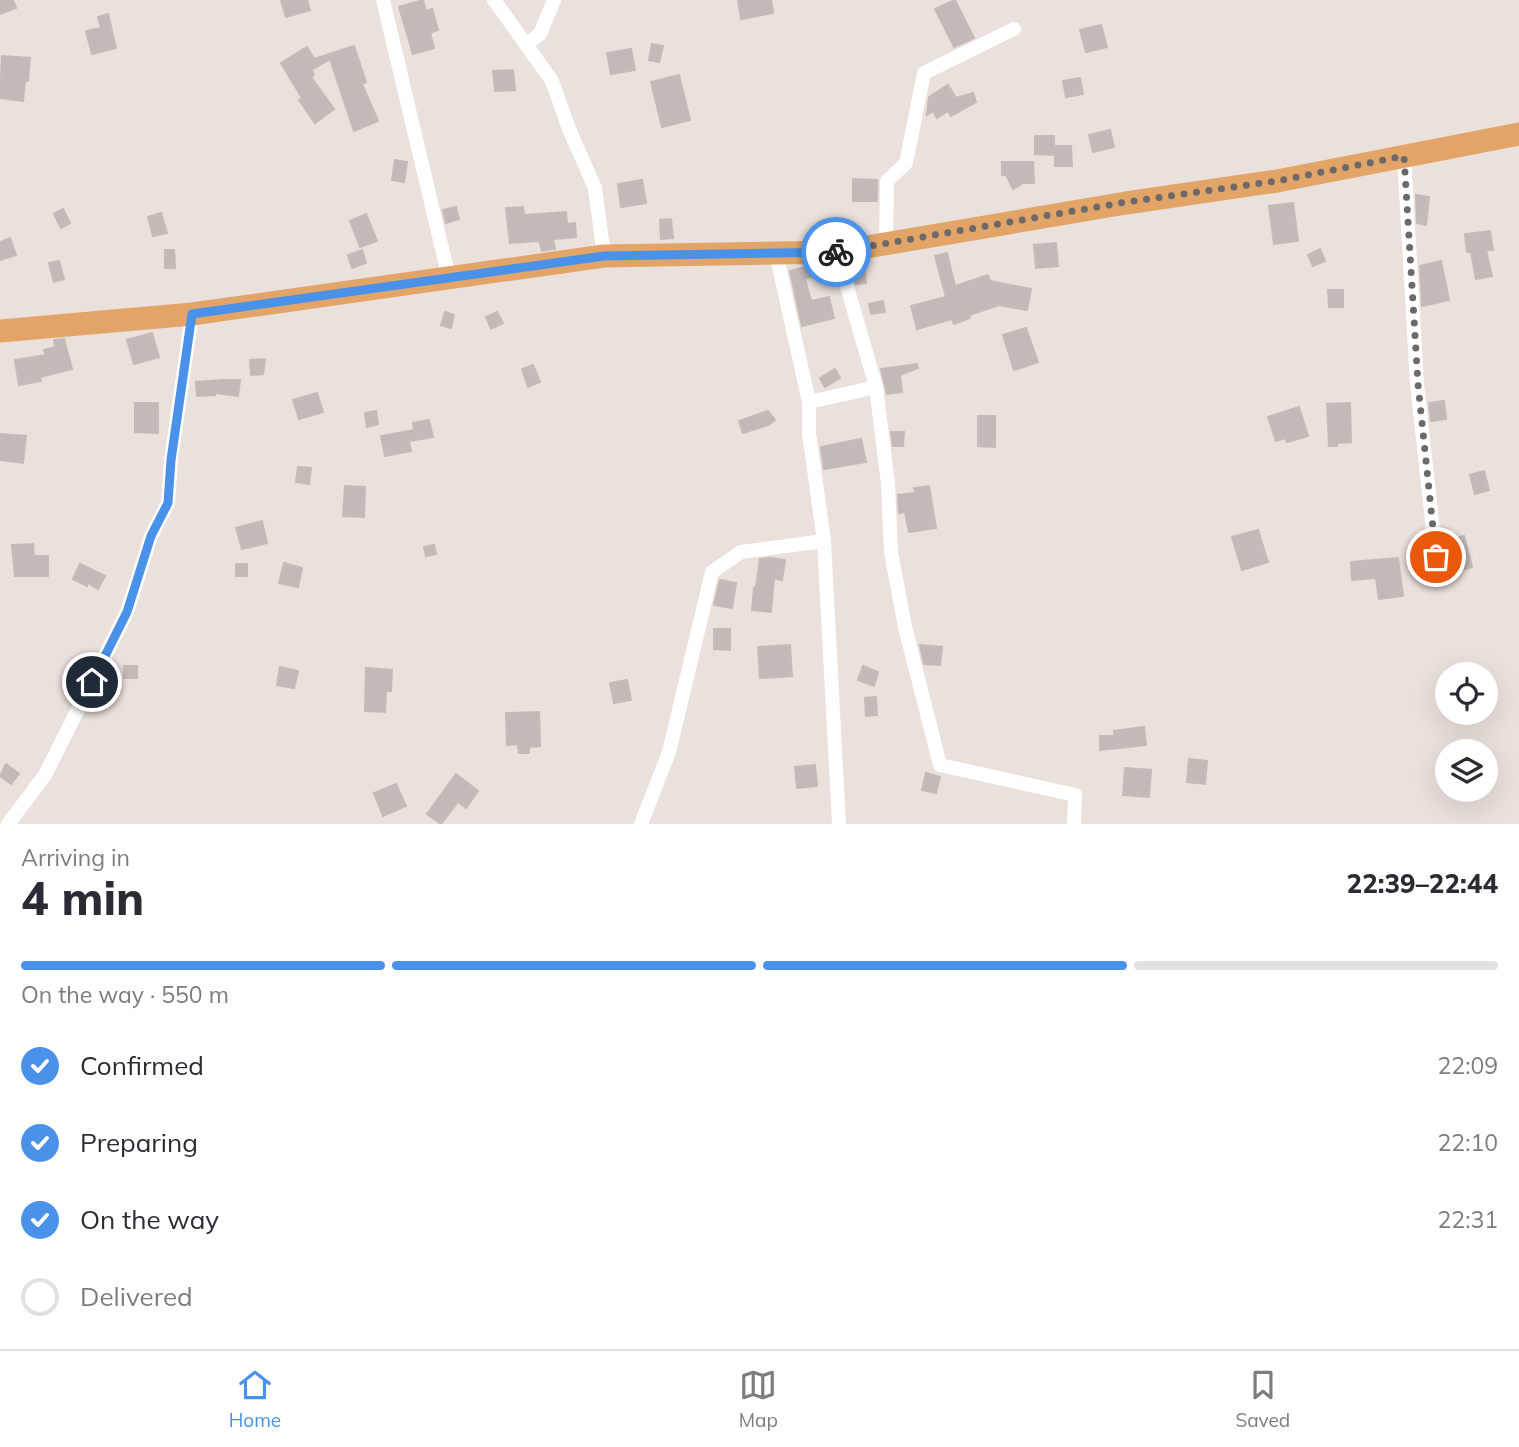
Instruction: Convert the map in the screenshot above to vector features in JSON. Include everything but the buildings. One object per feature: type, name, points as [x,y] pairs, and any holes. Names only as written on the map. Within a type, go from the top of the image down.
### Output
[{"type":"main road","points":[[0,331],[192,314],[604,256],[837,252],[1126,202],[1277,181],[1519,134]]},
{"type":"street","points":[[383,0],[449,278]]},
{"type":"street","points":[[494,0],[552,81],[569,129],[595,188],[604,256]]},
{"type":"street","points":[[526,45],[540,34],[554,0]]},
{"type":"street","points":[[886,244],[887,181],[906,163],[923,73],[1014,29]]},
{"type":"street","points":[[1404,156],[1418,384],[1436,557]]},
{"type":"street","points":[[837,252],[876,387],[888,484],[891,552],[905,627],[940,765],[1075,795],[1074,824]]},
{"type":"street","points":[[776,253],[809,402],[809,433],[824,541],[839,824]]},
{"type":"street","points":[[8,824],[44,775],[127,612],[151,536],[168,503],[171,460],[192,314]]},
{"type":"street","points":[[809,402],[876,387]]},
{"type":"street","points":[[642,824],[669,752],[712,572],[741,552],[824,541]]},
{"type":"way so far","points":[[836,252],[1126,202],[1277,181],[1404,156],[1418,384],[1436,557]]},
{"type":"route","points":[[92,682],[127,612],[151,536],[168,503],[171,460],[192,314],[604,256],[836,252]]}]
